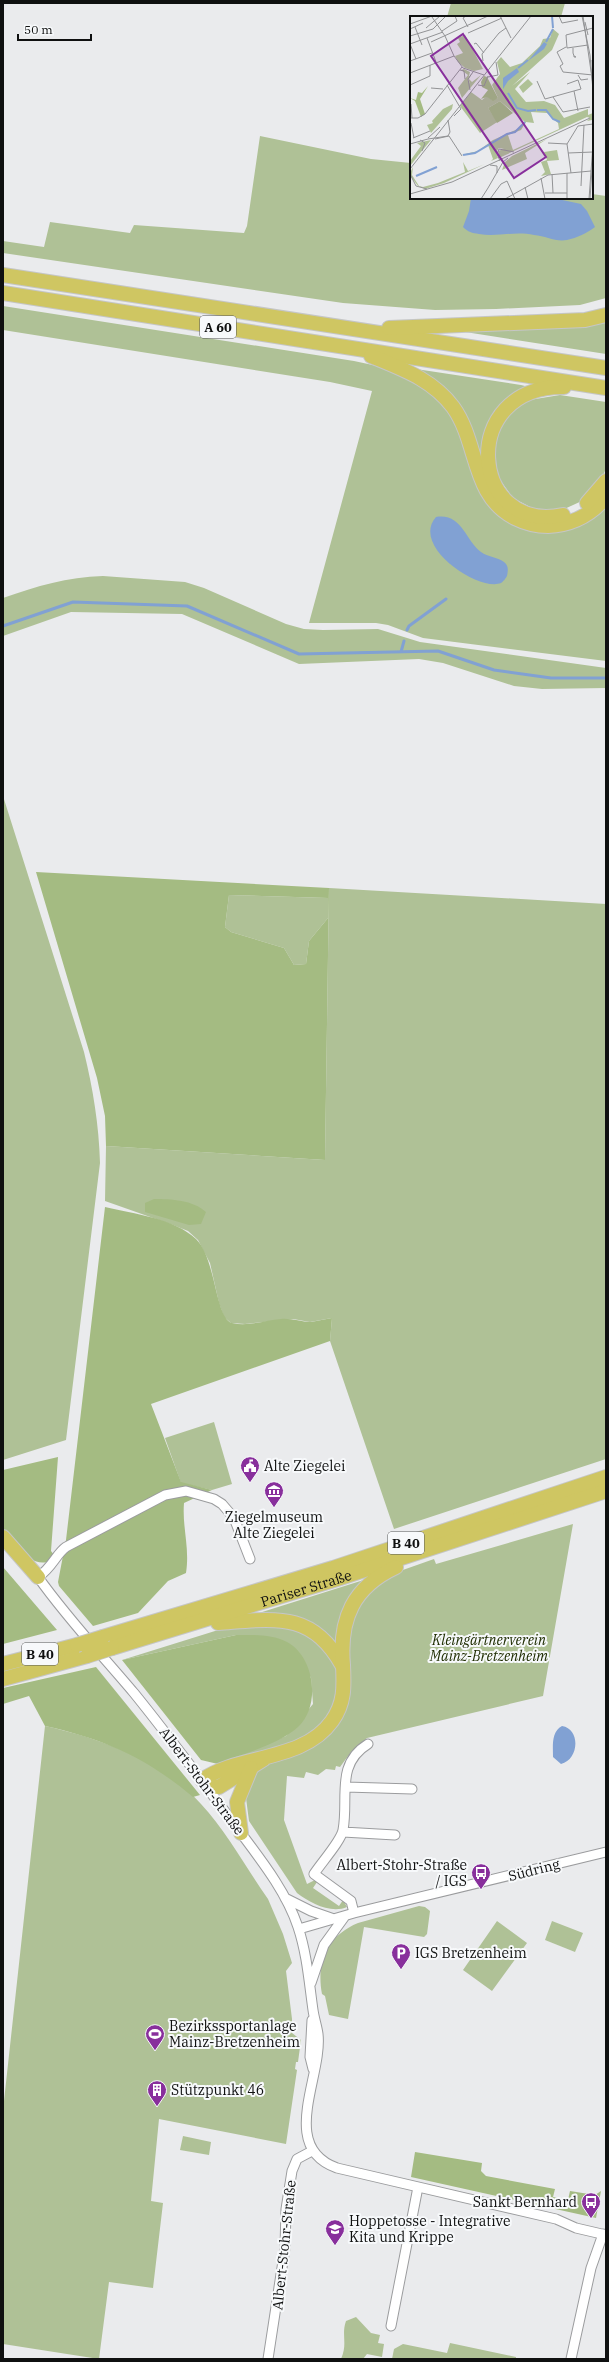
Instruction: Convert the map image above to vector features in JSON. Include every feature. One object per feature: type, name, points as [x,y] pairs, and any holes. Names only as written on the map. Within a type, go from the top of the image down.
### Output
[{"type":"highway","name":"A 60","points":[[3,275],[605,368]]},
{"type":"highway","name":"A 60","points":[[3,293],[604,388]]},
{"type":"highway","points":[[358,329],[585,320],[606,315]]},
{"type":"highway","points":[[353,348],[419,376],[445,398],[464,427],[486,491],[493,500],[510,515],[538,525],[567,524],[588,514],[606,497]]},
{"type":"highway","points":[[604,388],[550,388],[521,398],[507,409],[495,423],[489,439],[487,455],[491,476],[502,495],[519,509],[539,516],[561,515],[576,510],[590,501],[606,481]]},
{"type":"highway","name":"Pariser Straße","points":[[3,1664],[77,1645],[325,1570],[606,1477]]},
{"type":"highway","name":"Pariser Straße","points":[[3,1679],[196,1624],[606,1491]]},
{"type":"highway","points":[[3,1537],[38,1577]]},
{"type":"highway","name":"B 40","points":[[264,1759],[220,1787],[211,1786],[202,1780],[219,1771],[264,1759],[310,1740],[328,1726],[338,1712],[343,1695],[344,1628],[352,1603],[368,1584],[389,1570],[446,1544]]},
{"type":"highway","name":"B 40","points":[[196,1624],[257,1620],[297,1623],[314,1630],[326,1641],[343,1666]]},
{"type":"highway","points":[[240,1833],[237,1802],[251,1767]]},
{"type":"street","points":[[38,1577],[52,1567],[62,1550],[66,1547],[165,1495],[186,1491],[214,1499],[222,1504],[234,1518],[250,1558]]},
{"type":"street","name":"Albert-Stohr-Straße","points":[[38,1577],[156,1720],[202,1780],[285,1898],[299,1929],[310,1985],[313,2012],[310,2057],[313,2070],[306,2131],[312,2151],[297,2159],[292,2170],[286,2208],[285,2248],[268,2359]]},
{"type":"street","points":[[310,1985],[324,1944],[350,1914],[351,1901],[314,1874],[343,1832],[349,1764],[357,1752],[368,1744]]},
{"type":"street","points":[[346,1787],[412,1789]]},
{"type":"street","points":[[343,1832],[395,1835]]},
{"type":"street","name":"Südring","points":[[299,1929],[334,1918],[606,1852]]},
{"type":"street","name":"Südring","points":[[285,1898],[311,1911],[334,1918]]},
{"type":"street","points":[[312,2151],[322,2162],[337,2168],[556,2219],[576,2228],[604,2234],[591,2268],[571,2359]]},
{"type":"street","points":[[391,2326],[418,2187]]},
{"type":"green space","points":[[451,3],[565,3],[561,16],[447,16]]},
{"type":"green space","points":[[260,136],[371,159],[410,163],[410,199],[593,199],[593,194],[606,196],[606,298],[580,305],[435,310],[343,303],[3,253],[3,241],[44,247],[50,222],[130,233],[134,225],[244,233],[247,226]]},
{"type":"green space","points":[[3,306],[354,361],[382,367],[407,375],[442,401],[525,527],[606,505],[606,661],[423,638],[388,625],[376,623],[309,623],[372,391],[330,382],[3,330]]},
{"type":"green space","points":[[606,320],[606,354],[446,329]]},
{"type":"green space","points":[[416,369],[533,388],[513,397],[483,465],[475,447]]},
{"type":"green space","points":[[560,395],[606,402],[606,468],[602,479],[584,500],[560,511],[534,509],[513,498],[493,470],[496,429],[523,401]]},
{"type":"green space","points":[[103,576],[185,582],[204,588],[286,624],[304,629],[378,629],[420,642],[606,668],[606,688],[542,689],[514,686],[443,663],[419,659],[299,664],[182,614],[71,612],[3,636],[3,598],[65,580]]},
{"type":"green space","points":[[3,796],[84,1052],[95,1107],[100,1163],[66,1440],[3,1460]]},
{"type":"green space","points":[[36,872],[329,888],[325,1160],[106,1146],[105,1116],[97,1078]],"holes":[[[229,895],[328,898],[328,918],[309,941],[306,964],[294,965],[284,948],[231,932],[225,927]]]},
{"type":"green space","points":[[329,888],[606,904],[606,1459],[394,1529],[330,1341],[332,1318],[310,1322],[293,1319],[245,1324],[231,1323],[224,1317],[219,1303],[210,1263],[198,1240],[188,1231],[105,1201],[106,1146],[325,1160]]},
{"type":"green space","points":[[229,895],[328,898],[328,918],[309,941],[306,964],[294,965],[284,948],[231,932],[225,927]]},
{"type":"green space","points":[[154,1199],[174,1200],[188,1203],[201,1208],[206,1212],[201,1224],[189,1225],[145,1212],[145,1203]]},
{"type":"green space","points":[[105,1207],[165,1221],[177,1226],[196,1239],[203,1248],[208,1259],[222,1310],[226,1319],[232,1323],[251,1324],[285,1319],[311,1322],[332,1318],[330,1341],[151,1404],[181,1482],[212,1490],[184,1503],[187,1555],[186,1573],[168,1581],[138,1613],[93,1626],[59,1586],[58,1582],[66,1540]]},
{"type":"green space","points":[[214,1422],[232,1484],[212,1490],[181,1483],[165,1438]]},
{"type":"green space","points":[[58,1457],[51,1551],[54,1555],[47,1562],[34,1561],[23,1552],[3,1530],[3,1470]]},
{"type":"green space","name":"Kleingärtnerverein Mainz-Bretzenheim","points":[[573,1524],[543,1696],[367,1738],[351,1752],[340,1767],[336,1766],[335,1770],[326,1769],[318,1775],[306,1772],[304,1778],[287,1776],[284,1820],[307,1884],[315,1880],[317,1882],[313,1888],[339,1906],[343,1900],[347,1907],[341,1909],[328,1908],[314,1904],[297,1893],[249,1821],[246,1798],[242,1797],[254,1773],[276,1759],[302,1751],[350,1693],[349,1628],[364,1595],[400,1571],[434,1559],[436,1564]]},
{"type":"green space","points":[[3,1567],[57,1630],[3,1644]]},
{"type":"green space","points":[[370,1578],[336,1645],[320,1629],[302,1621],[259,1613]]},
{"type":"green space","points":[[248,1625],[291,1626],[305,1631],[322,1644],[330,1655],[336,1667],[338,1680],[337,1693],[333,1706],[326,1719],[307,1737],[283,1747],[218,1764],[286,1736],[313,1704],[311,1678],[299,1653],[236,1635],[122,1660],[215,1631]]},
{"type":"green space","points":[[236,1635],[262,1636],[281,1639],[296,1649],[304,1659],[309,1670],[312,1682],[312,1695],[310,1707],[305,1718],[298,1727],[290,1733],[271,1744],[218,1764],[201,1760],[122,1660]]},
{"type":"green space","points":[[96,1667],[200,1795],[193,1797],[159,1771],[124,1752],[87,1737],[45,1726],[29,1696],[3,1704],[3,1688]]},
{"type":"green space","name":"Bezirkssportanlage Mainz-Bretzenheim","points":[[45,1726],[87,1737],[109,1745],[129,1753],[149,1764],[168,1775],[186,1789],[201,1804],[219,1826],[268,1899],[283,1934],[292,1963],[286,1971],[292,2019],[292,2033],[301,2040],[298,2062],[296,2062],[295,2069],[297,2070],[286,2144],[159,2119],[151,2201],[163,2203],[153,2288],[109,2282],[99,2359],[3,2344],[3,2110]]},
{"type":"green space","points":[[419,1906],[425,1907],[430,1911],[427,1934],[424,1937],[364,1927],[348,2019],[329,2015],[325,1996],[322,1994],[321,1971],[326,1951],[331,1943],[347,1928],[358,1923]]},
{"type":"green space","points":[[497,1921],[527,1943],[492,1991],[463,1970]]},
{"type":"green space","points":[[552,1921],[583,1933],[575,1952],[545,1940]]},
{"type":"green space","points":[[183,2136],[211,2142],[209,2155],[180,2150]]},
{"type":"green space","points":[[415,2152],[482,2163],[481,2171],[486,2176],[555,2189],[553,2197],[568,2200],[570,2191],[595,2195],[601,2191],[596,2218],[411,2177]]},
{"type":"green space","points":[[356,2317],[371,2333],[380,2335],[378,2343],[384,2344],[382,2357],[367,2354],[363,2359],[341,2359],[344,2349],[344,2331],[346,2321]]},
{"type":"green space","points":[[450,2343],[516,2357],[516,2359],[392,2359],[394,2349],[403,2344],[447,2353]]},
{"type":"water","points":[[471,199],[558,199],[581,204],[587,211],[595,227],[578,237],[563,240],[554,240],[527,234],[486,235],[468,231],[463,227],[469,211]]},
{"type":"water","points":[[436,517],[452,519],[462,528],[481,552],[504,562],[507,565],[508,570],[504,581],[501,583],[491,584],[478,581],[464,574],[450,564],[439,553],[432,541],[430,529]]},
{"type":"water","points":[[562,1726],[568,1728],[572,1733],[575,1738],[575,1745],[571,1757],[561,1764],[553,1757],[553,1744],[556,1732]]},
{"type":"waterway","points":[[407,630],[409,626],[446,599]]},
{"type":"waterway","points":[[3,626],[73,602],[187,606],[299,654],[438,651],[494,670],[551,678],[606,678]]},
{"type":"waterway","points":[[401,652],[404,641]]},
{"type":"place","name":"Alte Ziegelei","points":[[250,1483]]},
{"type":"place","name":"Ziegelmuseum Alte Ziegelei","points":[[274,1508]]},
{"type":"place","name":"Albert-Stohr-Straße / IGS","points":[[481,1890]]},
{"type":"place","name":"IGS Bretzenheim","points":[[401,1970]]},
{"type":"place","name":"Bezirkssportanlage Mainz-Bretzenheim","points":[[155,2051]]},
{"type":"place","name":"Stützpunkt 46","points":[[157,2107]]},
{"type":"place","name":"Sankt Bernhard","points":[[591,2219]]},
{"type":"place","name":"Hoppetosse - Integrative Kita und Krippe","points":[[335,2246]]}]
